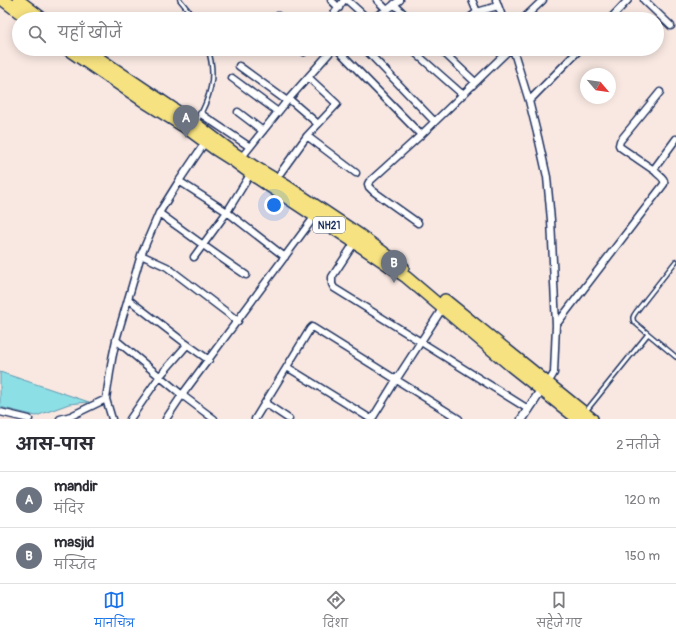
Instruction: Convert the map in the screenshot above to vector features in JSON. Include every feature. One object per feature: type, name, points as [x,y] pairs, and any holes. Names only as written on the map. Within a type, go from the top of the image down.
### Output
[{"type":"highway","points":[[3,0],[19,12]]},
{"type":"highway","points":[[22,1],[35,12]]},
{"type":"highway","name":"NH21","points":[[77,56],[186,128],[208,139],[276,179],[377,247],[445,305],[511,366],[545,386],[585,417]]},
{"type":"highway","name":"NH21","points":[[95,56],[196,124],[208,139],[250,173],[355,242],[445,305]]},
{"type":"street","points":[[331,0],[339,8]]},
{"type":"street","points":[[336,12],[346,0],[360,12]]},
{"type":"street","points":[[377,0],[387,10]]},
{"type":"street","points":[[384,12],[400,0]]},
{"type":"street","points":[[472,0],[477,12],[497,3]]},
{"type":"street","points":[[530,12],[543,0]]},
{"type":"street","points":[[617,12],[628,0]]},
{"type":"street","points":[[644,0],[657,12]]},
{"type":"street","points":[[394,4],[402,12]]},
{"type":"street","points":[[664,19],[672,26]]},
{"type":"street","points":[[241,158],[288,100],[327,56]]},
{"type":"street","points":[[344,56],[421,135]]},
{"type":"street","points":[[371,56],[434,121]]},
{"type":"street","points":[[419,56],[462,94]]},
{"type":"street","points":[[447,56],[475,82]]},
{"type":"street","points":[[418,223],[373,191],[368,186],[369,182],[421,135],[503,56]]},
{"type":"street","points":[[515,56],[529,101],[547,177],[551,220],[556,325],[554,373],[522,419]]},
{"type":"street","points":[[529,101],[573,56]]},
{"type":"street","points":[[239,66],[288,100],[318,124]]},
{"type":"street","points":[[276,179],[307,136],[337,104],[308,77]]},
{"type":"street","points":[[232,78],[278,112]]},
{"type":"street","points":[[556,325],[665,182],[664,179],[655,171],[619,145],[620,141],[660,92]]},
{"type":"street","points":[[238,112],[263,131]]},
{"type":"street","points":[[201,114],[250,147]]},
{"type":"street","points":[[307,136],[356,173]]},
{"type":"street","points":[[112,419],[106,399],[116,340],[141,255],[159,213],[208,139]]},
{"type":"street","points":[[655,171],[655,168],[676,139]]},
{"type":"street","points":[[194,258],[227,212],[250,173]]},
{"type":"street","points":[[179,181],[227,212],[285,257]]},
{"type":"street","points":[[159,213],[204,244],[220,258],[246,275]]},
{"type":"street","points":[[166,419],[182,395],[315,216]]},
{"type":"street","points":[[355,242],[332,277],[332,284],[334,288],[528,409]]},
{"type":"street","points":[[141,255],[167,267],[238,321]]},
{"type":"street","points":[[128,299],[209,360]]},
{"type":"street","points":[[287,367],[372,419],[445,305]]},
{"type":"street","points":[[255,419],[312,327],[396,380],[450,417],[458,419]]},
{"type":"street","points":[[116,340],[182,395],[214,419]]},
{"type":"street","points":[[130,419],[160,376],[187,344]]},
{"type":"street","points":[[60,419],[71,416],[106,399]]},
{"type":"street","points":[[265,403],[289,419]]},
{"type":"street","points":[[0,412],[29,419]]},
{"type":"lane","points":[[180,0],[189,12]]},
{"type":"lane","points":[[196,124],[212,86],[213,70],[210,56]]},
{"type":"lane","points":[[676,261],[633,316],[634,322],[676,357]]},
{"type":"lane","points":[[585,417],[648,334]]},
{"type":"water","points":[[0,372],[89,402],[69,404],[36,416],[0,407]]},
{"type":"place","name":"mandir","points":[[186,138]]},
{"type":"place","name":"masjid","points":[[394,283]]}]
